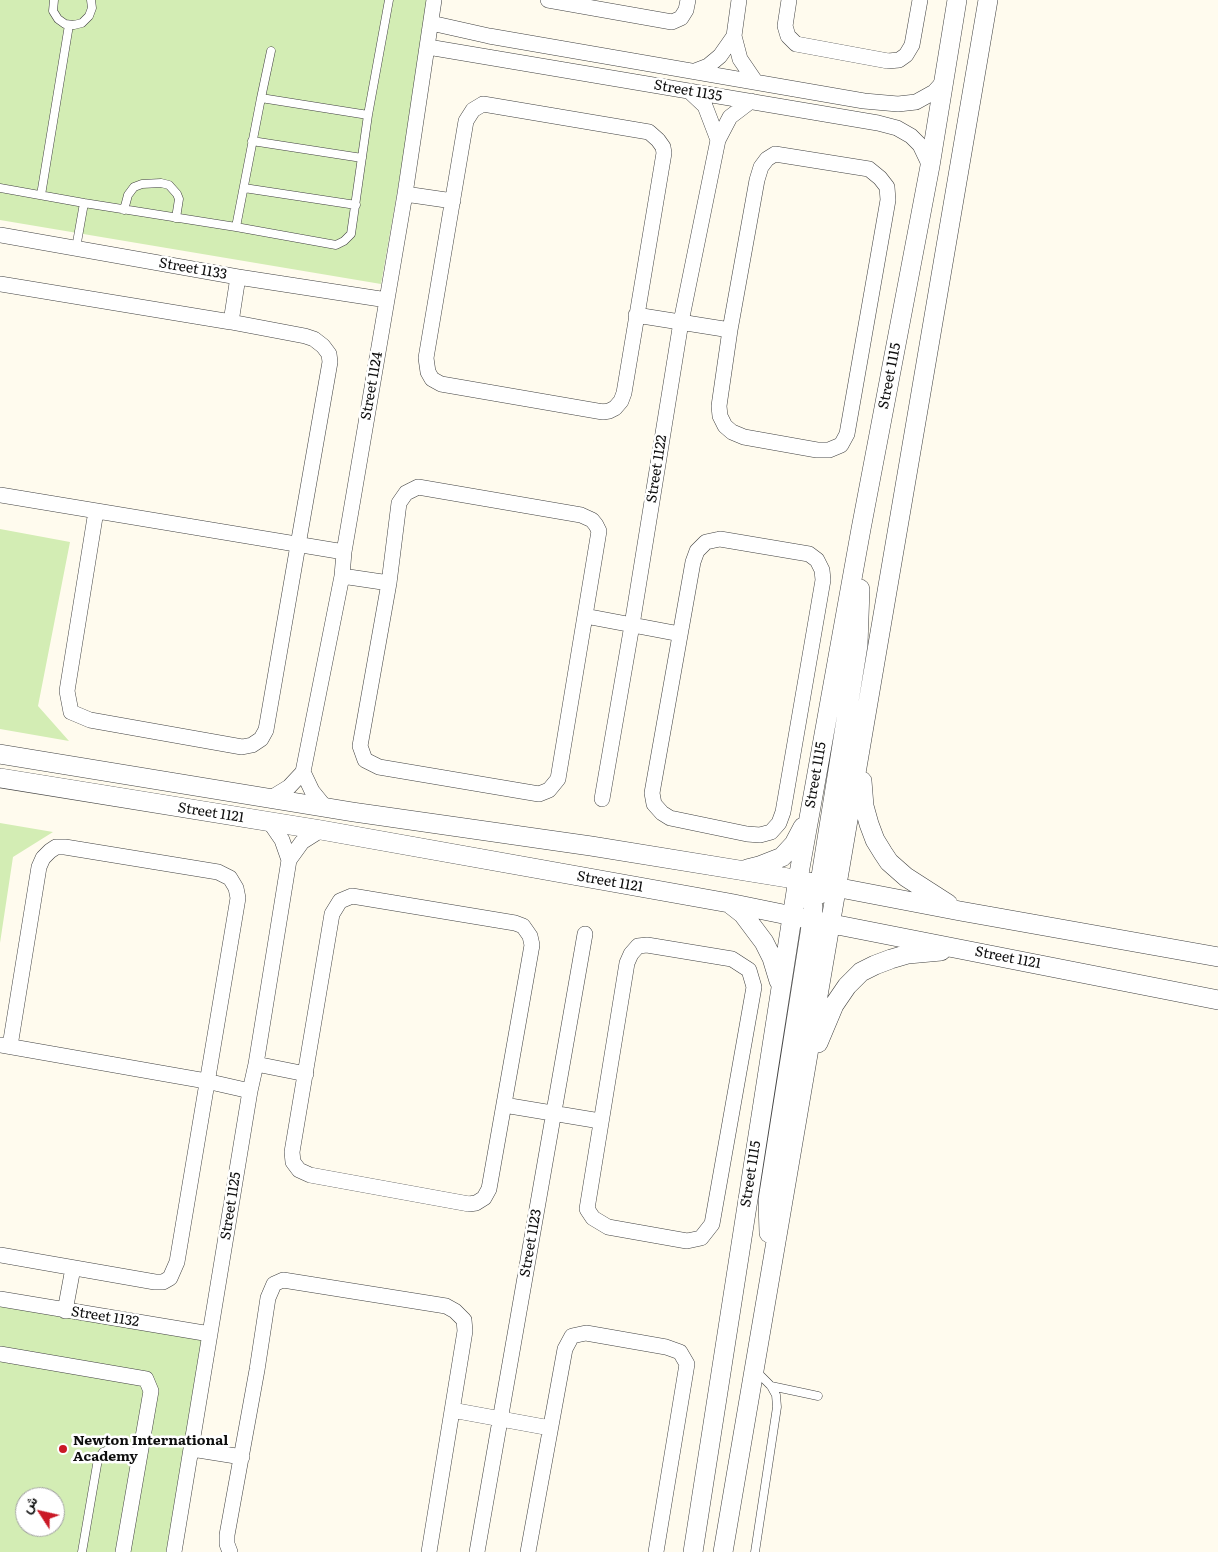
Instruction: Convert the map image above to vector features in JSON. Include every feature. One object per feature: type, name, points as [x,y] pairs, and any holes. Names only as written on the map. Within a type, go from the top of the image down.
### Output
[{"type":"street","name":"Street 1124","points":[[303,772],[342,576],[344,552],[405,194],[434,0]]},
{"type":"street","points":[[548,0],[672,22],[681,18],[686,10],[688,0]]},
{"type":"street","points":[[739,0],[734,36],[740,59],[755,81]]},
{"type":"street","points":[[789,0],[785,26],[788,36],[796,44],[888,61],[899,60],[906,55],[912,45],[920,0]]},
{"type":"street","name":"Street 1115","points":[[693,1552],[798,879],[861,529],[930,166],[957,0]]},
{"type":"street","points":[[723,1552],[805,1077],[821,922],[818,895],[828,885],[860,752],[988,0]]},
{"type":"street","name":"Street 1135","points":[[431,23],[489,36],[864,101],[898,104],[916,102],[927,97],[943,82]]},
{"type":"street","points":[[695,71],[708,66],[720,56],[734,36]]},
{"type":"street","name":"Street 1135","points":[[428,47],[878,123],[897,128],[912,136],[920,145],[930,166]]},
{"type":"street","points":[[688,91],[705,106],[718,140]]},
{"type":"street","name":"Street 1122","points":[[602,799],[681,322],[718,140],[730,118],[751,102]]},
{"type":"street","points":[[483,104],[648,132],[658,140],[663,147],[664,153],[624,393],[621,401],[609,411],[603,412],[441,384],[432,379],[428,372],[426,358],[453,201],[466,122],[473,110],[483,104]]},
{"type":"street","points":[[775,154],[860,167],[870,169],[880,178],[887,188],[888,200],[847,434],[840,445],[829,450],[816,450],[744,437],[724,426],[719,406],[730,330],[757,180],[761,167],[768,158],[775,154]]},
{"type":"street","points":[[405,194],[453,201]]},
{"type":"street","name":"Street 1133","points":[[0,235],[238,277],[387,300]]},
{"type":"street","points":[[232,322],[238,277]]},
{"type":"street","points":[[0,284],[232,322],[314,339],[329,354],[330,362],[266,730],[261,739],[252,745],[242,747],[90,720],[71,712],[67,691],[96,511]]},
{"type":"street","points":[[636,315],[730,330]]},
{"type":"street","points":[[418,487],[581,515],[592,520],[599,531],[558,779],[549,790],[539,794],[379,767],[366,760],[360,746],[389,583],[399,503],[406,493],[418,487]]},
{"type":"street","points":[[0,495],[344,552]]},
{"type":"street","points":[[828,885],[858,645],[861,529]]},
{"type":"street","points":[[720,539],[801,552],[809,554],[818,560],[823,580],[783,812],[779,823],[771,832],[747,834],[678,821],[662,814],[654,804],[652,793],[680,634],[693,562],[697,551],[706,542],[720,539]]},
{"type":"street","points":[[342,576],[389,583]]},
{"type":"street","points":[[585,616],[680,634]]},
{"type":"street","points":[[860,752],[864,806],[875,840],[883,853],[889,862],[906,877],[960,911]]},
{"type":"street","name":"Street 1121","points":[[0,754],[325,807],[798,879],[960,911],[1218,957]]},
{"type":"street","points":[[272,798],[289,787],[303,772],[312,791],[325,807]]},
{"type":"street","name":"Street 1121","points":[[0,778],[269,821],[730,903],[1218,1000]]},
{"type":"street","points":[[740,870],[759,866],[782,857],[794,844],[811,807]]},
{"type":"street","points":[[269,821],[282,840],[289,860]]},
{"type":"street","name":"Street 1125","points":[[174,1552],[289,860],[302,842],[321,830]]},
{"type":"street","points":[[0,1255],[155,1282],[163,1282],[170,1278],[177,1262],[206,1081],[238,898],[236,888],[230,878],[218,872],[56,847],[43,858],[38,867],[5,1045],[206,1081],[250,1091]]},
{"type":"street","points":[[770,1278],[768,1200],[821,922],[810,898],[798,879]]},
{"type":"street","points":[[348,896],[357,896],[515,923],[528,931],[532,945],[489,1189],[481,1200],[469,1204],[310,1175],[300,1170],[291,1157],[306,1074],[332,914],[340,901],[348,896]]},
{"type":"street","points":[[730,903],[754,927],[764,942],[772,958],[781,987]]},
{"type":"street","name":"Street 1123","points":[[477,1552],[585,934]]},
{"type":"street","points":[[638,946],[657,946],[732,959],[749,970],[754,986],[719,1186],[712,1224],[701,1238],[687,1241],[608,1227],[593,1218],[587,1209],[600,1121],[627,963],[631,954],[638,946]]},
{"type":"street","points":[[805,1077],[834,1005],[847,986],[861,972],[874,965],[908,954],[960,949]]},
{"type":"street","points":[[256,1064],[306,1074]]},
{"type":"street","points":[[504,1105],[600,1121]]},
{"type":"street","points":[[65,1311],[73,1268]]},
{"type":"street","points":[[230,1552],[227,1544],[227,1535],[269,1292],[274,1284],[283,1280],[446,1306],[455,1311],[464,1320],[465,1331],[429,1552]]},
{"type":"street","name":"Street 1132","points":[[0,1299],[210,1334]]},
{"type":"street","points":[[528,1552],[565,1349],[572,1336],[586,1333],[666,1346],[680,1352],[687,1364],[656,1552]]},
{"type":"street","points":[[0,1354],[146,1379],[151,1391],[123,1552]]},
{"type":"street","points":[[452,1410],[550,1428]]},
{"type":"street","points":[[192,1449],[242,1457]]},
{"type":"lane","points":[[54,0],[55,15],[61,22],[69,25],[78,24],[89,16],[92,8],[91,0]]},
{"type":"lane","points":[[0,188],[336,245],[351,234],[368,115],[389,0]]},
{"type":"lane","points":[[41,195],[69,25]]},
{"type":"lane","points":[[236,227],[271,51]]},
{"type":"lane","points":[[261,98],[368,115]]},
{"type":"lane","points":[[252,141],[362,158]]},
{"type":"lane","points":[[124,210],[128,195],[134,186],[162,183],[169,185],[179,199],[176,218]]},
{"type":"lane","points":[[244,188],[356,205]]},
{"type":"lane","points":[[76,248],[84,203]]},
{"type":"lane","points":[[754,1369],[771,1386],[776,1395],[777,1407],[754,1552]]},
{"type":"lane","points":[[771,1386],[818,1396]]},
{"type":"lane","points":[[82,1552],[98,1459],[103,1452],[110,1449],[140,1452]]},
{"type":"green space","points":[[0,0],[431,0],[381,284],[0,220]]},
{"type":"green space","points":[[0,529],[70,542],[38,706],[69,741],[0,729]]},
{"type":"green space","points":[[0,823],[53,832],[13,857],[0,943]]},
{"type":"green space","points":[[0,1302],[210,1334],[166,1552],[0,1552]]},
{"type":"place","name":"Newton International Academy","points":[[63,1449]]}]
